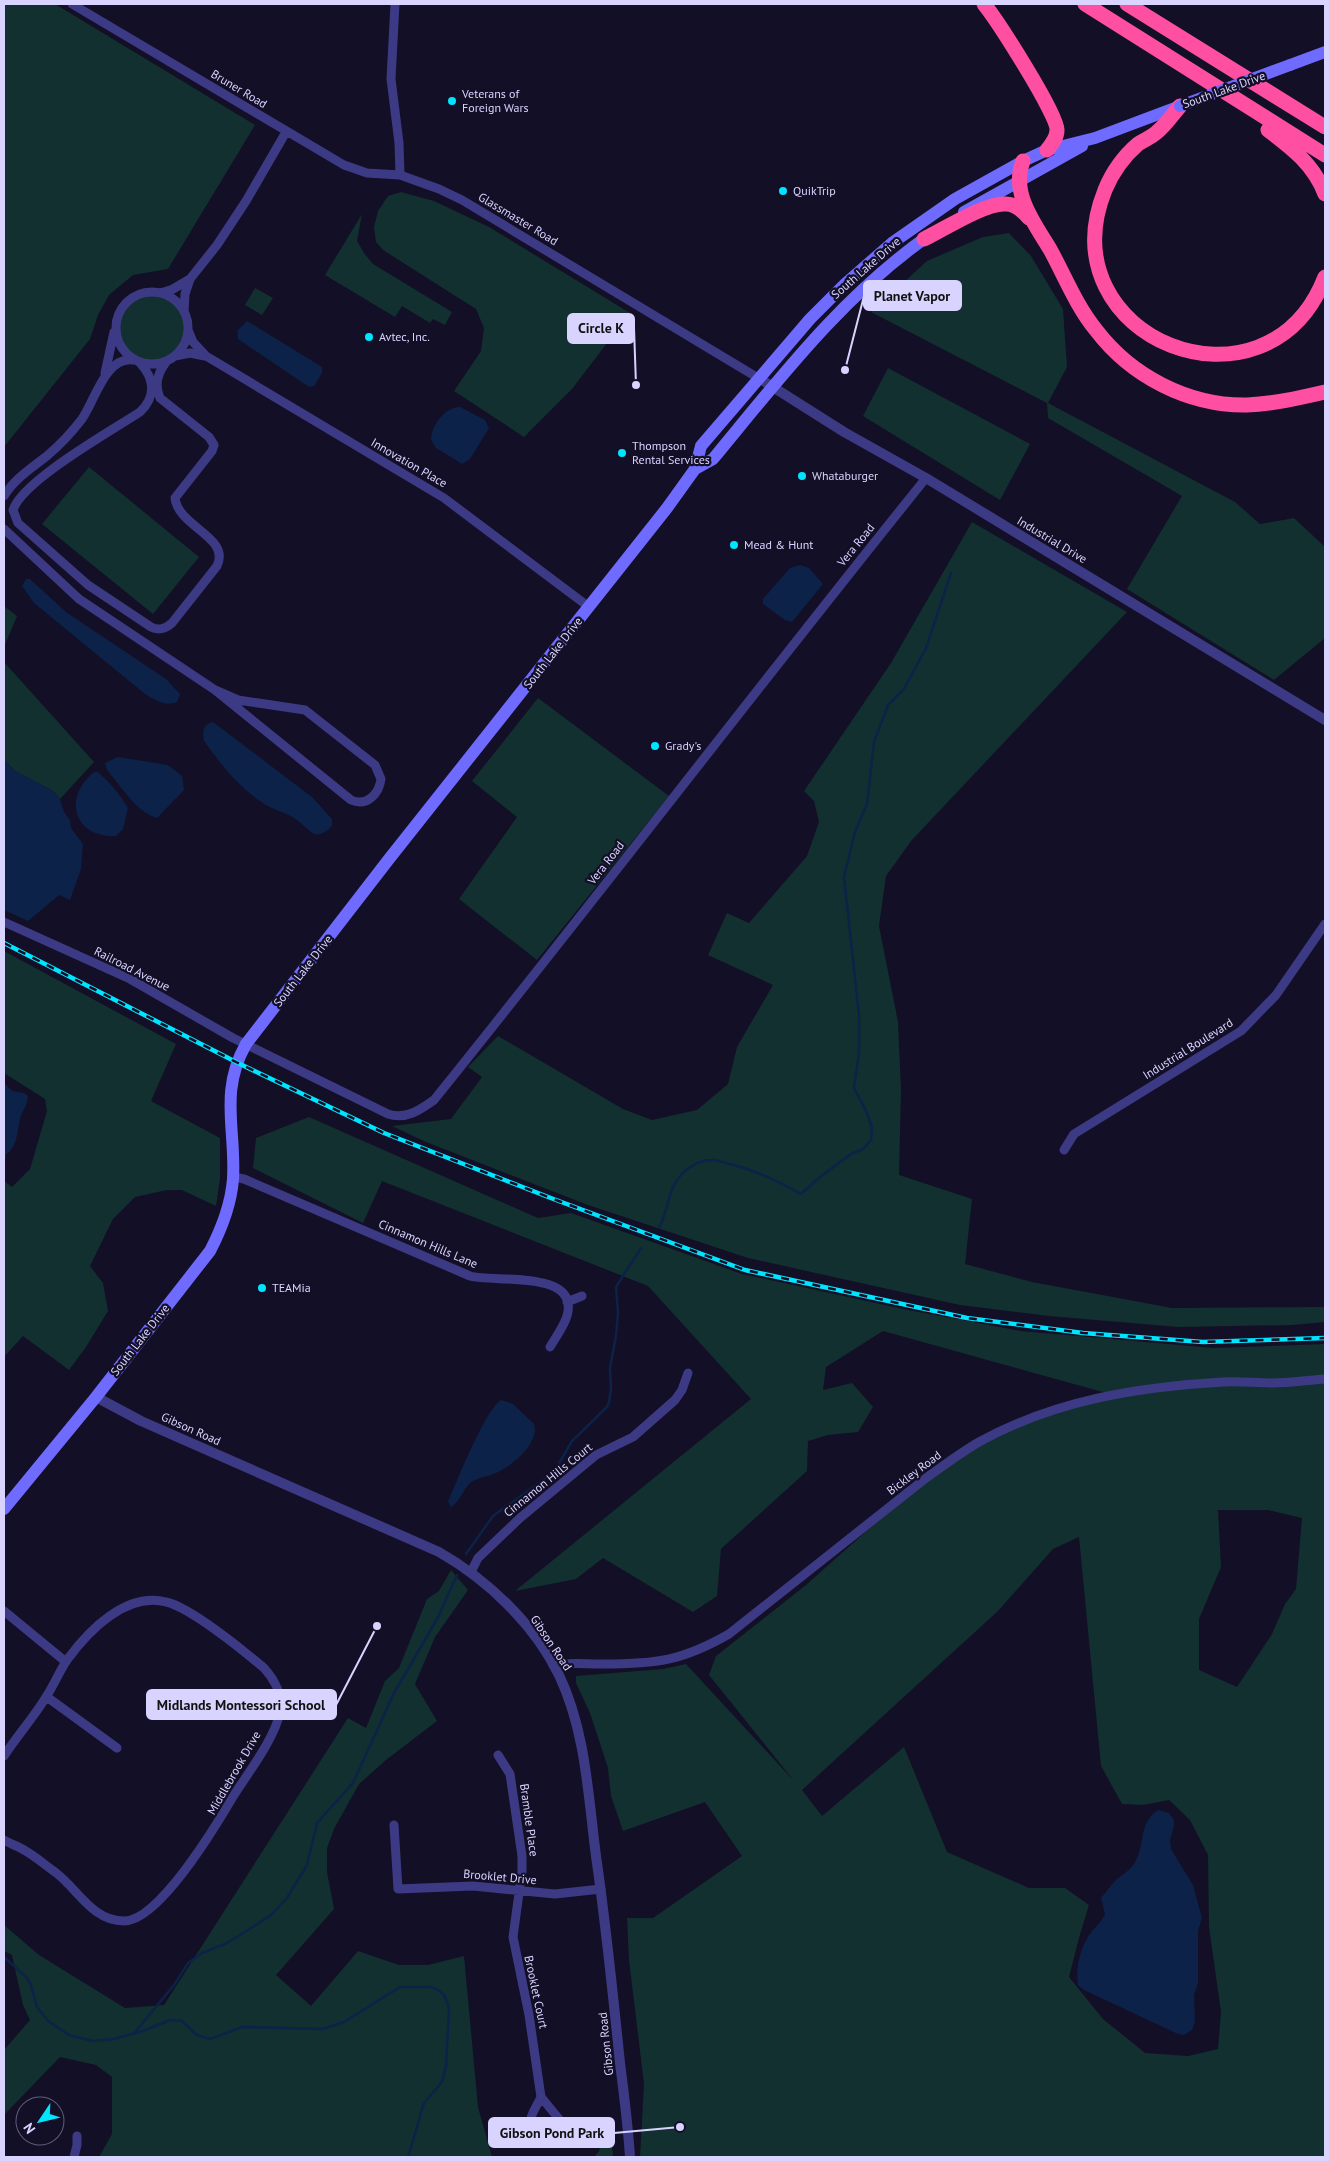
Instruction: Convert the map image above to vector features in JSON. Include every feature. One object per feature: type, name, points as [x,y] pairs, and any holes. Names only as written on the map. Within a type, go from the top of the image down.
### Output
[{"type":"highway","points":[[984,4],[1012,45],[1053,116],[1057,130],[1055,139],[1047,150]]},
{"type":"highway","points":[[1085,4],[1325,155]]},
{"type":"highway","points":[[1127,4],[1325,127]]},
{"type":"highway","points":[[1187,69],[1294,148],[1317,178],[1325,194]]},
{"type":"highway","points":[[1180,106],[1158,132],[1139,144],[1122,162],[1110,180],[1102,201],[1096,230],[1097,255],[1107,287],[1123,311],[1143,331],[1170,346],[1212,355],[1234,353],[1254,348],[1273,340],[1296,323],[1313,302],[1325,278]]},
{"type":"highway","points":[[1023,161],[1018,180],[1020,194],[1036,226],[1095,329],[1117,354],[1153,380],[1175,392],[1192,397],[1234,404],[1279,402],[1325,392]]},
{"type":"highway","points":[[924,239],[973,214],[998,204],[1018,207],[1036,226]]},
{"type":"main road","name":"South Lake Drive","points":[[766,383],[775,358],[810,319],[892,243],[955,199],[1023,161],[1047,150],[1095,138],[1325,52]]},
{"type":"main road","name":"South Lake Drive","points":[[4,1510],[96,1397],[210,1251],[227,1214],[233,1177],[230,1095],[238,1063],[246,1044],[389,859],[667,508],[695,469],[701,446],[826,324],[864,289],[924,239],[967,209],[1095,138]]},
{"type":"street","name":"Bruner Road","points":[[72,4],[326,156],[367,173],[400,175]]},
{"type":"street","points":[[395,4],[391,79],[399,136],[400,175]]},
{"type":"street","points":[[4,496],[21,476],[48,455],[77,425],[115,363],[125,359],[157,364],[166,362],[175,356],[186,340],[188,330],[184,312],[185,294],[190,279],[231,225],[286,132]]},
{"type":"street","name":"Glassmaster Road","points":[[400,175],[439,189],[462,200],[766,383]]},
{"type":"street","points":[[104,379],[116,318],[128,299],[144,292],[161,293],[177,287],[190,279]]},
{"type":"street","points":[[161,293],[178,303],[184,312]]},
{"type":"street","points":[[115,330],[118,342],[124,352],[137,361],[151,380],[152,395],[148,404],[140,412],[32,483],[13,510],[18,523],[88,585],[158,630],[172,623],[217,566],[220,556],[218,547],[181,514],[176,506],[175,498],[214,446],[209,437],[160,398],[157,389],[157,379],[166,362]]},
{"type":"street","name":"Innovation Place","points":[[188,330],[193,342],[206,356],[444,498],[589,608]]},
{"type":"street","name":"Innovation Place","points":[[175,356],[190,353],[206,356]]},
{"type":"street","name":"Industrial Drive","points":[[766,383],[844,432],[926,478],[1325,720]]},
{"type":"street","name":"Vera Road","points":[[246,1044],[396,1116],[413,1114],[434,1100],[718,741],[840,583],[926,478]]},
{"type":"street","points":[[4,529],[79,599],[215,690],[351,800],[358,802],[366,801],[377,792],[381,779],[375,765],[308,712],[294,707],[238,700],[215,690]]},
{"type":"street","name":"Railroad Avenue","points":[[4,922],[130,979],[246,1044]]},
{"type":"street","name":"Industrial Boulevard","points":[[1064,1150],[1074,1134],[1242,1032],[1276,995],[1325,924]]},
{"type":"street","name":"Cinnamon Hills Lane","points":[[233,1177],[244,1179],[470,1276],[484,1279],[528,1280],[549,1285],[560,1291],[567,1302]]},
{"type":"street","points":[[550,1347],[566,1318],[567,1302],[582,1296]]},
{"type":"street","name":"Cinnamon Hills Court","points":[[471,1572],[478,1558],[520,1518],[596,1455],[633,1437],[675,1400],[682,1390],[688,1373]]},
{"type":"street","name":"Bickley Road","points":[[553,1665],[662,1662],[686,1656],[709,1645],[729,1634],[926,1478],[958,1455],[1015,1424],[1045,1412],[1111,1394],[1136,1390],[1224,1382],[1274,1383],[1325,1379]]},
{"type":"street","name":"Gibson Road","points":[[96,1397],[141,1421],[415,1541],[451,1559],[471,1572],[492,1590],[522,1622],[553,1665],[572,1710],[580,1740],[601,1890],[630,2156]]},
{"type":"street","name":"Middlebrook Drive","points":[[4,1756],[46,1697],[66,1662],[82,1642],[119,1610],[140,1600],[164,1601],[186,1611],[264,1668],[275,1680],[278,1688],[280,1711],[260,1755],[214,1831],[160,1900],[134,1920],[118,1921],[103,1917],[56,1873],[23,1850],[4,1840]]},
{"type":"street","points":[[4,1611],[66,1662]]},
{"type":"street","points":[[46,1697],[117,1748]]},
{"type":"street","name":"Bramble Place","points":[[498,1755],[510,1774],[522,1856],[522,1871],[518,1892]]},
{"type":"street","name":"Brooklet Drive","points":[[394,1824],[398,1889],[472,1886],[518,1892],[555,1894],[601,1890]]},
{"type":"street","name":"Brooklet Court","points":[[518,1892],[513,1937],[528,2008],[542,2098]]},
{"type":"street","points":[[74,2157],[77,2136]]},
{"type":"green space","points":[[4,4],[55,4],[255,125],[168,269],[133,275],[109,295],[98,315],[90,339],[4,447]]},
{"type":"green space","points":[[401,192],[434,201],[489,227],[630,313],[572,389],[524,437],[454,391],[481,351],[484,328],[476,309],[383,250],[376,242],[374,227],[378,211],[388,196]]},
{"type":"green space","points":[[362,214],[357,241],[364,253],[373,264],[452,312],[445,325],[433,319],[430,323],[402,306],[395,317],[325,275]]},
{"type":"green space","points":[[1009,233],[1031,256],[1063,309],[1067,367],[1048,403],[1235,502],[1260,524],[1294,518],[1325,547],[1325,638],[1274,680],[1127,589],[1182,496],[1048,418],[1047,403],[871,312],[927,261],[983,237]]},
{"type":"green space","points":[[255,288],[273,298],[262,315],[245,305]]},
{"type":"green space","points":[[151,295],[163,298],[174,305],[181,316],[184,328],[181,340],[174,351],[163,358],[151,361],[139,358],[128,351],[121,340],[118,328],[121,316],[128,305],[139,298]]},
{"type":"green space","points":[[888,368],[1030,444],[1000,500],[863,416]]},
{"type":"green space","points":[[89,467],[199,557],[153,614],[42,524]]},
{"type":"green space","points":[[972,522],[1127,612],[911,841],[886,876],[879,926],[898,1022],[901,1089],[899,1175],[972,1199],[965,1264],[1032,1282],[1172,1308],[1325,1307],[1325,1322],[1292,1325],[1178,1327],[1049,1316],[960,1305],[748,1258],[588,1205],[426,1142],[392,1126],[451,1119],[482,1077],[468,1067],[498,1036],[623,1109],[652,1120],[697,1110],[728,1084],[737,1047],[773,985],[708,955],[727,913],[749,923],[807,856],[819,822],[814,801],[804,791],[891,663]]},
{"type":"green space","points":[[4,606],[17,616],[4,647]]},
{"type":"green space","points":[[4,662],[94,762],[60,799],[53,791],[15,771],[4,760]]},
{"type":"green space","points":[[538,698],[669,796],[537,960],[459,899],[517,817],[472,781]]},
{"type":"green space","points":[[4,951],[176,1044],[151,1101],[220,1138],[220,1179],[216,1206],[182,1190],[167,1190],[135,1197],[113,1219],[90,1266],[103,1283],[108,1311],[69,1370],[23,1336],[4,1357],[4,1181],[12,1187],[30,1169],[47,1111],[45,1099],[4,1073]]},
{"type":"green space","points":[[309,1117],[538,1218],[571,1213],[742,1274],[908,1310],[1021,1331],[1213,1348],[1325,1344],[1325,2157],[640,2157],[644,2084],[629,1960],[627,1918],[653,1918],[742,1856],[705,1802],[623,1831],[611,1796],[608,1768],[590,1713],[576,1683],[576,1676],[663,1669],[686,1664],[794,1781],[709,1675],[716,1656],[806,1585],[926,1478],[1015,1424],[1110,1394],[883,1331],[826,1367],[823,1390],[852,1383],[873,1407],[858,1432],[828,1435],[808,1441],[807,1471],[721,1549],[717,1596],[693,1612],[603,1558],[576,1579],[515,1591],[751,1399],[648,1286],[382,1181],[363,1223],[253,1168],[256,1138]],"holes":[[[1218,1510],[1268,1510],[1302,1518],[1296,1589],[1285,1604],[1272,1634],[1237,1687],[1199,1670],[1199,1619],[1221,1567]],[[1079,1537],[1101,1766],[1122,1804],[1143,1805],[1169,1800],[1190,1820],[1208,1855],[1209,1927],[1221,2012],[1218,2049],[1188,2056],[1145,2053],[1103,2019],[1069,1977],[1089,1905],[1065,1888],[1029,1888],[947,1852],[904,1747],[822,1816],[802,1790],[998,1611],[1053,1549]]]},
{"type":"green space","points":[[451,1570],[468,1590],[435,1637],[415,1684],[437,1721],[386,1760],[359,1784],[334,1829],[327,1848],[327,1872],[334,1909],[276,1975],[311,2006],[358,1951],[399,1965],[428,1965],[464,1956],[478,2107],[492,2157],[99,2157],[112,2134],[112,2077],[96,2065],[60,2057],[22,2096],[15,2096],[15,2104],[4,2115],[4,2050],[30,2020],[23,2005],[12,1955],[4,1951],[4,1925],[39,1955],[125,2008],[164,2005],[348,1718],[366,1728],[385,1681],[399,1668],[427,1599],[439,1591]]},
{"type":"green space","points":[[610,2119],[613,2157],[594,2157],[599,2151]]},
{"type":"water","points":[[247,321],[322,367],[322,373],[314,386],[309,387],[238,339],[237,331]]},
{"type":"water","points":[[460,407],[485,420],[489,428],[470,459],[462,464],[436,448],[431,440],[436,423],[440,418],[449,410]]},
{"type":"water","points":[[800,565],[809,568],[823,584],[792,622],[785,620],[763,604],[763,599],[790,568]]},
{"type":"water","points":[[26,579],[30,579],[66,612],[166,679],[180,694],[177,702],[164,703],[145,694],[34,603],[22,586]]},
{"type":"water","points":[[213,722],[312,797],[332,819],[332,826],[321,834],[316,834],[294,818],[266,805],[248,792],[225,768],[204,741],[204,729]]},
{"type":"water","points":[[118,757],[168,765],[182,776],[184,790],[157,818],[149,815],[129,798],[107,770],[105,763]]},
{"type":"water","points":[[4,760],[15,771],[53,791],[60,799],[64,812],[70,820],[71,828],[83,844],[81,869],[70,900],[59,895],[28,921],[4,910]]},
{"type":"water","points":[[94,772],[98,772],[110,784],[128,808],[123,829],[116,836],[102,835],[90,830],[82,823],[77,814],[78,793],[84,782]]},
{"type":"water","points":[[4,1083],[12,1091],[24,1093],[28,1096],[20,1119],[15,1144],[5,1155],[4,1154]]},
{"type":"water","points":[[501,1400],[513,1404],[534,1424],[533,1439],[523,1453],[510,1465],[496,1473],[476,1479],[470,1483],[451,1507],[448,1502],[472,1447],[488,1417]]},
{"type":"water","points":[[1158,1810],[1169,1813],[1174,1820],[1170,1840],[1171,1849],[1193,1885],[1202,1918],[1198,1931],[1198,1983],[1194,1995],[1195,2021],[1192,2030],[1184,2035],[1178,2034],[1084,1990],[1078,1985],[1077,1978],[1080,1956],[1085,1942],[1105,1914],[1101,1898],[1135,1862],[1145,1826],[1152,1815]]},
{"type":"waterway","points":[[659,1228],[673,1187],[681,1175],[694,1164],[707,1160],[716,1160],[739,1166],[766,1176],[801,1194],[851,1154],[863,1149],[871,1140],[872,1128],[867,1113],[854,1088],[859,1053],[859,1015],[844,877],[855,832],[867,804],[874,742],[888,705],[904,689],[926,648],[951,573]]},
{"type":"waterway","points":[[4,1159],[5,1155]]},
{"type":"waterway","points":[[466,1554],[493,1516],[554,1472],[572,1441],[607,1407],[611,1389],[610,1368],[618,1313],[616,1287],[641,1248]]},
{"type":"waterway","points":[[135,2032],[174,1985],[188,1963],[202,1953],[225,1944],[253,1927],[271,1915],[287,1898],[307,1865],[317,1823],[353,1783],[394,1693],[437,1619],[457,1575]]},
{"type":"waterway","points":[[4,1957],[26,1977],[31,1985],[37,2007],[48,2021],[69,2035],[93,2041],[114,2039],[143,2031],[170,2020],[182,2021],[197,2035],[210,2039],[242,2027],[323,2029],[344,2022],[400,1987],[431,1987],[438,1990],[444,1995],[449,2007],[446,2066],[442,2082],[424,2103],[408,2157]]},
{"type":"railway","points":[[4,943],[238,1063],[384,1133],[556,1200],[745,1270],[967,1318],[1083,1333],[1203,1342],[1325,1338]]},
{"type":"place","name":"Veterans of Foreign Wars","points":[[452,101]]},
{"type":"place","name":"QuikTrip","points":[[783,191]]},
{"type":"place","name":"Avtec, Inc.","points":[[369,337]]},
{"type":"place","name":"Planet Vapor","points":[[845,370]]},
{"type":"place","name":"Circle K","points":[[636,385]]},
{"type":"place","name":"Thompson Rental Services","points":[[622,453]]},
{"type":"place","name":"Whataburger","points":[[802,476]]},
{"type":"place","name":"Mead & Hunt","points":[[734,545]]},
{"type":"place","name":"Grady's","points":[[655,746]]},
{"type":"place","name":"TEAMia","points":[[262,1288]]},
{"type":"place","name":"Midlands Montessori School","points":[[377,1626]]},
{"type":"place","name":"Gibson Pond Park","points":[[680,2127]]}]
